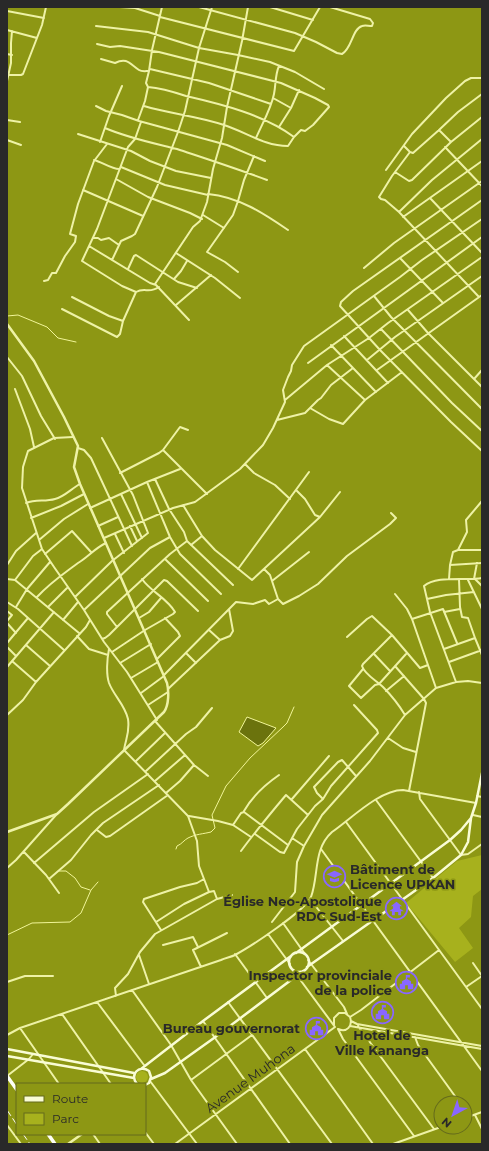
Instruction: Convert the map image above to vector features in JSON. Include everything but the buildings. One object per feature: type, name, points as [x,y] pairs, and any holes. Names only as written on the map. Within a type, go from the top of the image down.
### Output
[{"type":"highway","points":[[7,1076],[16,1089]]},
{"type":"highway","points":[[49,1135],[54,1144]]},
{"type":"main road","points":[[7,1049],[134,1073],[141,1069],[144,1065],[228,1002],[450,840],[461,830],[473,815],[482,773]]},
{"type":"main road","points":[[146,1084],[150,1080],[165,1073],[180,1063],[307,967],[403,900],[461,855],[468,842],[471,818]]},
{"type":"main road","points":[[296,953],[299,952],[305,954],[308,960],[307,967]]},
{"type":"main road","points":[[292,956],[290,964],[294,970],[298,972],[302,971]]},
{"type":"main road","points":[[7,1056],[134,1078]]},
{"type":"main road","points":[[141,1069],[149,1071],[151,1075],[150,1080]]},
{"type":"main road","points":[[134,1073],[134,1078],[136,1083]]},
{"type":"street","points":[[7,75],[22,75],[37,38],[46,7]]},
{"type":"street","points":[[120,7],[134,8],[160,17],[294,51],[320,7]]},
{"type":"street","points":[[138,120],[144,106],[148,86],[146,83],[150,70],[152,50],[162,7]]},
{"type":"street","points":[[199,7],[302,36],[337,54],[342,54],[346,52],[358,28],[362,26],[372,26],[374,23],[370,19],[330,7]]},
{"type":"street","points":[[112,260],[123,240],[135,234],[165,167],[183,115],[199,48],[212,7]]},
{"type":"street","points":[[155,284],[193,228],[202,219],[220,144],[234,72],[243,38],[248,7]]},
{"type":"street","points":[[270,7],[313,20]]},
{"type":"street","points":[[7,11],[44,18]]},
{"type":"street","points":[[96,26],[148,32],[199,48],[238,55],[279,65],[324,88]]},
{"type":"street","points":[[7,30],[37,38]]},
{"type":"street","points":[[7,81],[7,75],[11,66],[12,31]]},
{"type":"street","points":[[97,44],[110,47],[120,46],[152,50],[275,82],[299,90],[329,106],[313,126],[305,131],[300,130],[287,146],[272,144],[199,117],[144,106]]},
{"type":"street","points":[[7,54],[12,55]]},
{"type":"street","points":[[101,58],[115,63],[124,60],[140,70],[150,70],[192,79],[271,104]]},
{"type":"street","points":[[256,138],[273,98],[279,65]]},
{"type":"street","points":[[386,170],[429,116],[462,84],[469,79],[481,78]]},
{"type":"street","points":[[100,142],[110,112],[122,86]]},
{"type":"street","points":[[148,86],[249,114],[279,127],[294,137]]},
{"type":"street","points":[[279,127],[291,108],[299,90]]},
{"type":"street","points":[[478,296],[399,212],[385,200],[379,198],[395,172],[410,152],[413,153],[458,112],[482,94]]},
{"type":"street","points":[[273,98],[291,108]]},
{"type":"street","points":[[96,106],[141,122],[220,144],[265,161]]},
{"type":"street","points":[[395,172],[411,181],[445,147],[482,117]]},
{"type":"street","points":[[7,120],[20,122]]},
{"type":"street","points":[[136,292],[122,286],[82,262],[82,259],[93,238],[129,145],[135,138],[141,122]]},
{"type":"street","points":[[105,128],[172,148],[268,180]]},
{"type":"street","points":[[439,130],[451,142]]},
{"type":"street","points":[[78,134],[127,151],[132,151],[165,167],[188,174],[211,178]]},
{"type":"street","points":[[399,212],[421,190],[482,139]]},
{"type":"street","points":[[7,140],[20,145]]},
{"type":"street","points":[[44,281],[49,279],[52,273],[56,273],[61,261],[75,242],[76,236],[70,234],[83,190],[94,160],[107,144]]},
{"type":"street","points":[[404,146],[410,152]]},
{"type":"street","points":[[445,147],[482,186]]},
{"type":"street","points":[[238,272],[225,262],[207,252],[233,214],[254,156]]},
{"type":"street","points":[[94,160],[107,164],[116,170],[117,178]]},
{"type":"street","points":[[403,218],[482,161]]},
{"type":"street","points":[[116,170],[120,168],[158,183],[182,190],[238,201],[255,208],[288,230]]},
{"type":"street","points":[[117,178],[152,198],[202,219]]},
{"type":"street","points":[[364,268],[414,229],[482,181]]},
{"type":"street","points":[[83,190],[143,216]]},
{"type":"street","points":[[430,198],[451,222],[482,253]]},
{"type":"street","points":[[482,200],[353,291],[341,302],[340,306],[340,308],[368,338],[460,431],[482,451]]},
{"type":"street","points":[[203,215],[224,228]]},
{"type":"street","points":[[285,400],[283,389],[292,371],[292,365],[301,350],[312,340],[410,269],[482,219]]},
{"type":"street","points":[[308,363],[482,237]]},
{"type":"street","points":[[93,238],[102,240],[109,238],[119,245]]},
{"type":"street","points":[[89,246],[150,283],[155,284],[189,320]]},
{"type":"street","points":[[176,253],[211,275],[240,298]]},
{"type":"street","points":[[127,269],[135,255],[182,284],[197,288]]},
{"type":"street","points":[[104,538],[143,520],[195,502],[207,494],[245,464],[262,445],[273,428],[285,400],[327,365],[381,329],[482,257]]},
{"type":"street","points":[[400,258],[443,303]]},
{"type":"street","points":[[174,279],[181,272],[187,261]]},
{"type":"street","points":[[176,305],[211,275]]},
{"type":"street","points":[[367,360],[418,321],[482,276]]},
{"type":"street","points":[[62,309],[117,337],[121,332],[123,321],[136,292],[141,289],[150,291],[159,287]]},
{"type":"street","points":[[377,370],[478,296],[482,295]]},
{"type":"street","points":[[374,296],[393,320],[482,409]]},
{"type":"street","points":[[72,297],[109,316],[123,321]]},
{"type":"street","points":[[408,310],[428,333],[482,387]]},
{"type":"street","points":[[7,324],[34,361],[74,436],[78,448],[74,467],[80,484],[151,644],[168,690],[166,710],[57,814],[24,852],[7,868]]},
{"type":"street","points":[[381,329],[452,403],[482,431]]},
{"type":"street","points":[[344,336],[388,383]]},
{"type":"street","points":[[331,345],[376,392]]},
{"type":"street","points":[[7,357],[22,376],[41,416],[55,439]]},
{"type":"street","points":[[327,365],[365,400]]},
{"type":"street","points":[[277,420],[303,414],[321,398],[329,387],[353,368]]},
{"type":"street","points":[[474,379],[482,370]]},
{"type":"street","points":[[310,408],[341,424],[345,422],[365,400],[402,372]]},
{"type":"street","points":[[15,389],[28,424],[34,447]]},
{"type":"street","points":[[120,473],[163,450],[180,427],[188,430]]},
{"type":"street","points":[[74,436],[55,439],[34,447],[27,453],[22,471],[22,488],[42,549],[104,642],[131,678],[165,733],[174,745],[194,765],[208,776]]},
{"type":"street","points":[[75,597],[113,560],[148,534],[129,490],[102,438]]},
{"type":"street","points":[[78,448],[84,450],[91,458],[132,546]]},
{"type":"street","points":[[163,450],[180,469],[207,494]]},
{"type":"street","points":[[245,464],[254,472],[275,485],[290,499]]},
{"type":"street","points":[[90,509],[147,482],[180,469]]},
{"type":"street","points":[[238,569],[309,472]]},
{"type":"street","points":[[155,479],[169,510],[184,532],[187,541],[234,585]]},
{"type":"street","points":[[147,482],[159,514],[170,537],[182,556],[221,594]]},
{"type":"street","points":[[26,503],[34,500],[57,499],[80,484]]},
{"type":"street","points":[[296,490],[305,499],[315,514],[320,517]]},
{"type":"street","points":[[183,505],[202,536],[215,550],[251,580],[264,570],[320,517],[340,492]]},
{"type":"street","points":[[31,518],[61,506],[84,494]]},
{"type":"street","points":[[121,494],[142,538]]},
{"type":"street","points":[[458,550],[467,532],[466,520],[482,502]]},
{"type":"street","points":[[39,540],[64,519],[88,504]]},
{"type":"street","points":[[264,570],[270,575],[278,599],[283,604],[303,594],[318,584],[347,556],[363,546],[394,521],[396,518],[391,513]]},
{"type":"street","points":[[98,526],[118,517]]},
{"type":"street","points":[[130,526],[137,542]]},
{"type":"street","points":[[45,554],[72,531],[91,552]]},
{"type":"street","points":[[7,565],[16,551],[36,533]]},
{"type":"street","points":[[115,534],[124,553]]},
{"type":"street","points":[[191,545],[202,536]]},
{"type":"street","points":[[84,610],[150,548],[170,537]]},
{"type":"street","points":[[117,626],[106,613],[165,558],[187,541]]},
{"type":"street","points":[[37,597],[59,576],[91,552],[106,543]]},
{"type":"street","points":[[15,580],[33,556],[42,549]]},
{"type":"street","points":[[449,579],[453,552],[458,550],[482,550]]},
{"type":"street","points":[[272,581],[309,552]]},
{"type":"street","points":[[165,558],[208,601]]},
{"type":"street","points":[[16,607],[27,589],[50,562]]},
{"type":"street","points":[[475,579],[477,563]]},
{"type":"street","points":[[450,565],[482,563]]},
{"type":"street","points":[[456,682],[430,612],[424,584],[449,579],[468,580],[482,578]]},
{"type":"street","points":[[7,579],[15,580],[37,597],[63,620],[89,649],[108,655]]},
{"type":"street","points":[[112,652],[175,612],[142,579]]},
{"type":"street","points":[[459,579],[460,609],[462,618],[468,618],[482,655]]},
{"type":"street","points":[[475,579],[482,586]]},
{"type":"street","points":[[103,639],[165,580],[198,611]]},
{"type":"street","points":[[468,580],[482,609]]},
{"type":"street","points":[[48,607],[67,587]]},
{"type":"street","points":[[427,600],[460,593],[474,592]]},
{"type":"street","points":[[395,594],[407,609],[412,619],[436,688]]},
{"type":"street","points":[[139,618],[149,612],[161,598]]},
{"type":"street","points":[[141,693],[186,653],[238,601],[249,604],[265,600],[269,604],[278,599]]},
{"type":"street","points":[[7,602],[16,607],[64,650]]},
{"type":"street","points":[[63,620],[78,602]]},
{"type":"street","points":[[412,619],[442,608],[457,643]]},
{"type":"street","points":[[148,705],[168,690],[220,640],[230,636],[232,632],[229,609]]},
{"type":"street","points":[[444,612],[460,609]]},
{"type":"street","points":[[7,611],[12,614],[7,622],[16,632]]},
{"type":"street","points":[[7,667],[54,612]]},
{"type":"street","points":[[347,637],[371,616],[383,625],[420,669],[428,665]]},
{"type":"street","points":[[7,643],[28,618]]},
{"type":"street","points":[[131,678],[158,661],[180,636],[165,618]]},
{"type":"street","points":[[7,715],[23,700],[36,682],[86,627],[90,619]]},
{"type":"street","points":[[86,627],[94,626]]},
{"type":"street","points":[[209,630],[220,640]]},
{"type":"street","points":[[392,635],[363,664],[363,669],[349,686],[361,698],[379,684],[407,654]]},
{"type":"street","points":[[444,648],[475,638]]},
{"type":"street","points":[[26,644],[50,666]]},
{"type":"street","points":[[120,663],[151,644]]},
{"type":"street","points":[[7,647],[16,656]]},
{"type":"street","points":[[109,649],[109,684],[121,702],[127,717],[129,733],[124,750]]},
{"type":"street","points":[[449,662],[481,651]]},
{"type":"street","points":[[186,653],[196,663]]},
{"type":"street","points":[[374,654],[390,671]]},
{"type":"street","points":[[12,661],[36,682]]},
{"type":"street","points":[[395,666],[426,703],[409,791]]},
{"type":"street","points":[[363,669],[386,691],[405,715]]},
{"type":"street","points":[[386,691],[404,676]]},
{"type":"street","points":[[272,922],[295,892],[297,862],[322,814],[370,761],[405,715],[436,688],[468,680],[482,683]]},
{"type":"street","points":[[255,834],[281,853],[284,852],[308,814],[323,799],[331,786],[378,732],[354,704]]},
{"type":"street","points":[[34,863],[94,812],[147,773],[174,745],[199,725],[212,708]]},
{"type":"street","points":[[136,761],[165,733]]},
{"type":"street","points":[[388,738],[403,748],[416,752]]},
{"type":"street","points":[[124,750],[188,816],[197,841],[198,861],[209,892]]},
{"type":"street","points":[[155,781],[185,755]]},
{"type":"street","points":[[292,799],[329,756]]},
{"type":"street","points":[[323,799],[314,788],[341,760],[356,776]]},
{"type":"street","points":[[166,793],[180,782],[194,765]]},
{"type":"street","points":[[233,826],[241,813],[244,812],[257,794],[269,782],[279,775]]},
{"type":"street","points":[[50,879],[71,860],[97,829],[118,812],[158,785]]},
{"type":"street","points":[[7,1035],[20,1028],[201,967],[235,954],[268,934],[310,899],[319,855],[326,838],[376,800],[390,792],[397,790],[419,792],[476,803]]},
{"type":"street","points":[[419,792],[420,799],[461,855],[468,854],[482,844]]},
{"type":"street","points":[[97,829],[104,836],[110,836],[168,795]]},
{"type":"street","points":[[241,851],[286,795],[308,814]]},
{"type":"street","points":[[477,796],[482,797]]},
{"type":"street","points":[[376,800],[432,878]]},
{"type":"street","points":[[244,812],[288,845]]},
{"type":"street","points":[[7,832],[57,814]]},
{"type":"street","points":[[473,815],[482,817]]},
{"type":"street","points":[[188,816],[218,821],[233,826],[251,837]]},
{"type":"street","points":[[346,822],[482,1009]]},
{"type":"street","points":[[292,838],[304,846]]},
{"type":"street","points":[[321,849],[482,1071]]},
{"type":"street","points":[[24,852],[50,879],[59,893]]},
{"type":"street","points":[[319,855],[325,856]]},
{"type":"street","points":[[161,930],[143,902],[144,899],[197,883],[204,879]]},
{"type":"street","points":[[156,922],[184,904],[209,892],[214,891],[217,899]]},
{"type":"street","points":[[116,996],[115,988],[128,974],[138,955],[155,934],[217,899],[232,895]]},
{"type":"street","points":[[310,899],[344,942]]},
{"type":"street","points":[[283,923],[305,954]]},
{"type":"street","points":[[201,967],[193,950],[226,933]]},
{"type":"street","points":[[268,934],[290,964]]},
{"type":"street","points":[[163,945],[193,937],[198,947]]},
{"type":"street","points":[[350,1017],[439,950]]},
{"type":"street","points":[[235,954],[267,998]]},
{"type":"street","points":[[138,955],[149,984]]},
{"type":"street","points":[[308,960],[344,1006],[351,1020],[350,1026]]},
{"type":"street","points":[[466,987],[482,976],[472,964]]},
{"type":"street","points":[[294,970],[334,1026],[342,1031],[346,1030],[350,1026],[357,1025],[415,1035],[464,1046],[482,1047]]},
{"type":"street","points":[[7,982],[25,976],[53,976]]},
{"type":"street","points":[[132,990],[171,1045],[191,1080],[237,1144]]},
{"type":"street","points":[[96,1002],[144,1065]]},
{"type":"street","points":[[228,1002],[332,1144]]},
{"type":"street","points":[[334,1026],[334,1018],[337,1014],[342,1012],[347,1014]]},
{"type":"street","points":[[62,1014],[110,1083]]},
{"type":"street","points":[[351,1020],[357,1025],[433,1128]]},
{"type":"street","points":[[203,1021],[290,1144]]},
{"type":"street","name":"Avenue Muhona","points":[[176,1144],[278,1070],[334,1026]]},
{"type":"street","points":[[20,1028],[58,1083]]},
{"type":"street","points":[[338,1029],[414,1136]]},
{"type":"street","points":[[191,1080],[252,1035]]},
{"type":"street","points":[[415,1035],[418,1045],[454,1095]]},
{"type":"street","points":[[435,1039],[462,1042],[482,1047]]},
{"type":"street","points":[[305,1049],[373,1144]]},
{"type":"street","points":[[7,1076],[29,1059],[33,1054]]},
{"type":"street","points":[[150,1080],[197,1144]]},
{"type":"street","points":[[482,1112],[475,1115],[482,1129]]},
{"type":"street","points":[[7,1125],[21,1144]]},
{"type":"street","points":[[393,1144],[433,1129]]},
{"type":"street","points":[[146,1133],[154,1144]]},
{"type":"street","points":[[68,1144],[81,1135]]},
{"type":"street","points":[[94,1135],[100,1144]]},
{"type":"green space","points":[[482,855],[482,889],[473,896],[471,917],[459,928],[473,948],[455,962],[406,903],[457,861]]},
{"type":"green space","points":[[140,1071],[144,1071],[148,1077],[144,1083],[140,1083],[136,1079],[136,1075]]},
{"type":"shaded area","points":[[247,717],[276,728],[263,743],[258,746],[239,732]]},
{"type":"waterway","points":[[7,316],[18,315],[47,327],[58,338],[76,342]]},
{"type":"waterway","points":[[176,849],[177,846],[188,838],[211,832],[215,828],[212,815],[226,786],[250,758],[287,723],[294,707]]},
{"type":"waterway","points":[[59,871],[66,871],[75,878],[81,887],[90,890]]},
{"type":"waterway","points":[[7,935],[32,923],[70,922],[81,913],[91,890],[98,882]]},
{"type":"railway","points":[[7,1110],[16,1124]]},
{"type":"railway","points":[[24,1135],[30,1144]]},
{"type":"place","name":"Bâtiment de Licence UPKAN","points":[[334,876]]},
{"type":"place","name":"Église Neo-Apostolique RDC Sud-Est","points":[[397,908]]},
{"type":"place","name":"Inspector provinciale de la police","points":[[407,982]]},
{"type":"place","name":"Hotel de Ville Kananga","points":[[382,1013]]},
{"type":"place","name":"Bureau gouvernorat","points":[[316,1028]]}]
